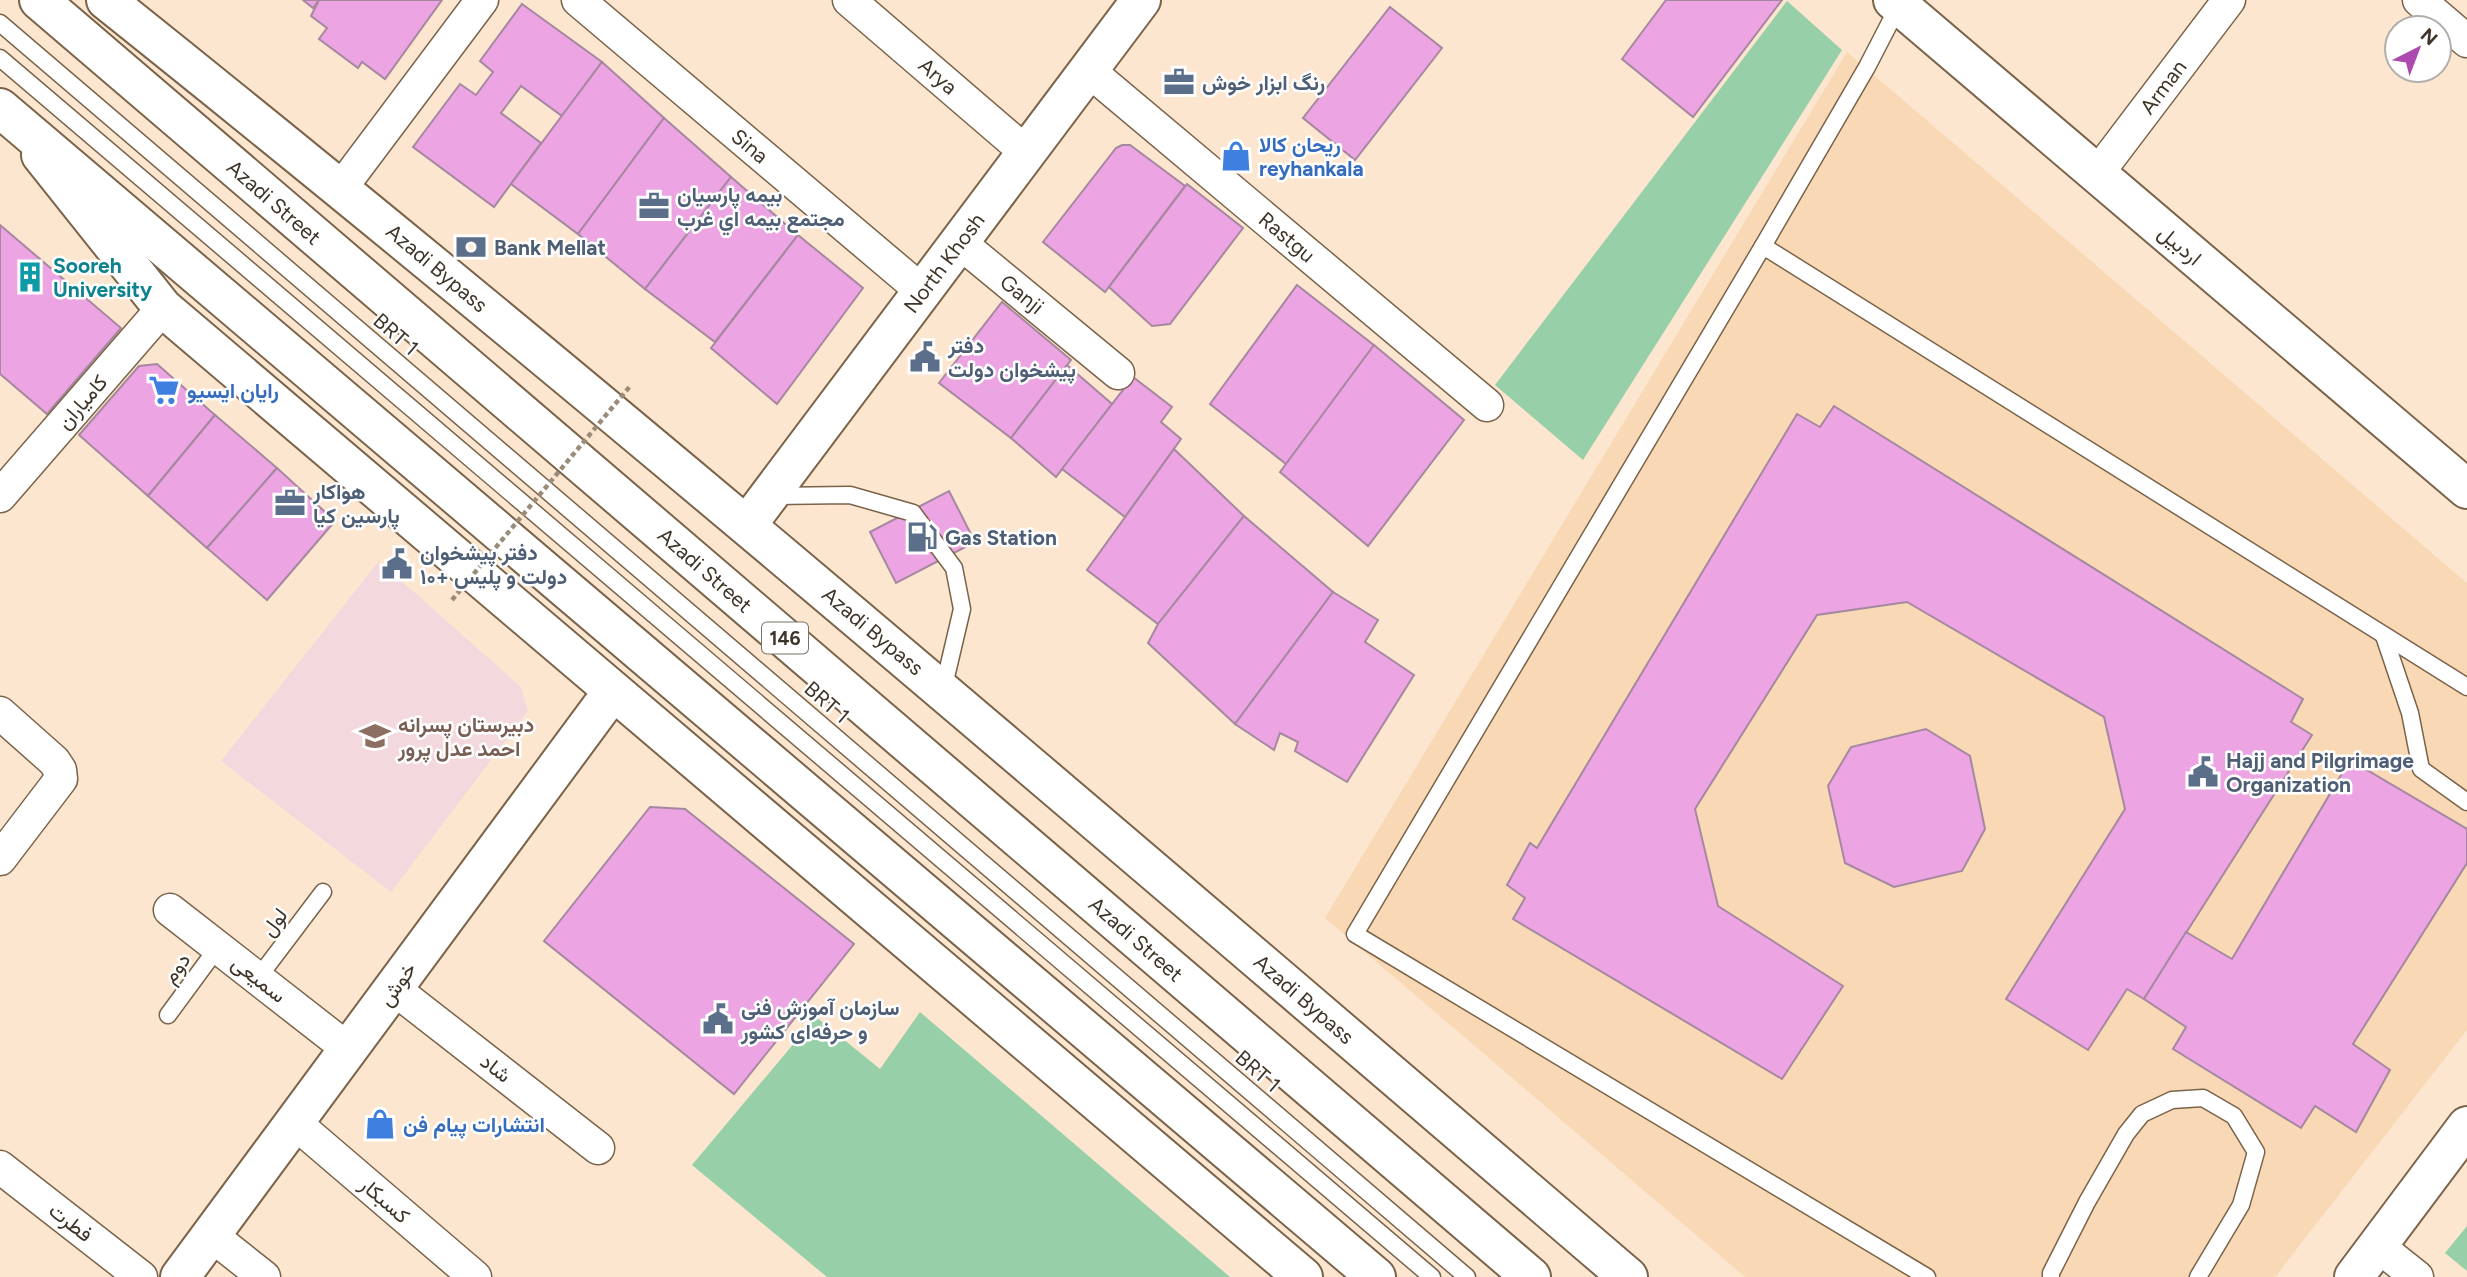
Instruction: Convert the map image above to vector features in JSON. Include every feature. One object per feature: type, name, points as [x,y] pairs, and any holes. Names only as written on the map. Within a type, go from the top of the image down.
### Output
[{"type":"main road","name":"Azadi Street","points":[[39,0],[1531,1277]]},
{"type":"main road","name":"Azadi Bypass","points":[[106,0],[341,188],[757,511],[943,690],[1628,1277]]},
{"type":"main road","name":"North Khosh","points":[[757,511],[1141,0]]},
{"type":"main road","name":"اردبیل","points":[[1896,2],[2467,489]]},
{"type":"main road","points":[[5,112],[163,308],[1303,1277]]},
{"type":"main road","points":[[5,112],[1376,1277]]},
{"type":"main road","name":"خوش","points":[[180,1277],[613,691]]},
{"type":"main road","points":[[2354,1277],[2467,1126]]},
{"type":"street","points":[[341,188],[482,0]]},
{"type":"street","name":"Sina","points":[[578,0],[922,291]]},
{"type":"street","name":"Arya","points":[[849,0],[1027,153]]},
{"type":"street","name":"Arman","points":[[2097,174],[2229,0]]},
{"type":"street","points":[[2419,0],[2467,41]]},
{"type":"street","name":"Rastgu","points":[[1088,70],[1487,405]]},
{"type":"street","name":"Ganji","points":[[959,242],[1118,373]]},
{"type":"street","name":"کامیاران","points":[[0,496],[163,308]]},
{"type":"street","points":[[0,713],[54,761],[60,770],[61,779],[0,859]]},
{"type":"street","name":"سمیعی","points":[[170,909],[348,1049]]},
{"type":"street","name":"شاد","points":[[393,988],[598,1148]]},
{"type":"street","name":"کسبکار","points":[[294,1122],[475,1277]]},
{"type":"street","name":"فطرت","points":[[0,1167],[141,1277]]},
{"type":"street","points":[[211,1235],[264,1277]]},
{"type":"street","points":[[2378,1245],[2417,1277]]},
{"type":"lane","points":[[1896,2],[1867,67],[1355,934],[1927,1277]]},
{"type":"lane","name":"BRT 1","points":[[0,23],[1467,1277]]},
{"type":"lane","name":"BRT 1","points":[[0,58],[1432,1277]]},
{"type":"lane","points":[[1763,246],[2467,687]]},
{"type":"lane","points":[[757,511],[850,495],[912,513],[954,568],[962,609],[943,690]]},
{"type":"lane","points":[[2384,636],[2410,712],[2421,769],[2467,802]]},
{"type":"lane","name":"لول","points":[[258,978],[323,892]]},
{"type":"lane","name":"دوم","points":[[168,1015],[218,947]]},
{"type":"lane","points":[[2049,1276],[2093,1191],[2126,1134],[2142,1114],[2172,1100],[2203,1098],[2234,1116],[2256,1152],[2241,1205],[2198,1277]]},
{"type":"path","points":[[453,600],[631,385]]},
{"type":"shaded area","points":[[1847,52],[2467,583],[2467,1030],[2275,1277],[1745,1277],[1325,918]]},
{"type":"shaded area","name":"دبیرستان پسرانه احمد عدل پرور","points":[[379,561],[521,687],[528,711],[391,892],[221,761]]},
{"type":"green space","points":[[1787,1],[1842,50],[1583,460],[1495,385]]},
{"type":"green space","points":[[920,1012],[1230,1277],[827,1277],[692,1165],[816,1017],[880,1069]]},
{"type":"green space","points":[[2467,1226],[2467,1271],[2445,1253]]},
{"type":"building","points":[[303,0],[319,0],[313,8]]},
{"type":"building","points":[[319,0],[442,0],[385,79],[362,62],[358,68],[319,39],[327,28],[311,16]]},
{"type":"building","points":[[1666,0],[1782,0],[1693,117],[1622,59]]},
{"type":"building","points":[[522,4],[602,62],[562,116],[521,86],[501,113],[541,143],[494,207],[413,147],[460,84],[476,95],[493,72],[480,61]]},
{"type":"building","points":[[1390,7],[1442,48],[1355,160],[1303,118]]},
{"type":"building","points":[[602,62],[664,118],[578,234],[511,184]]},
{"type":"building","name":"بيمه پارسيان مجتمع بيمه اي غرب","points":[[664,118],[731,177],[645,289],[578,234]]},
{"type":"building","points":[[1130,145],[1185,186],[1105,292],[1043,242],[1116,148]]},
{"type":"building","points":[[731,177],[798,235],[715,342],[645,289]]},
{"type":"building","points":[[1187,184],[1243,228],[1170,324],[1152,326],[1109,287]]},
{"type":"building","name":"Sooreh University","points":[[0,225],[121,328],[47,414],[0,374]]},
{"type":"building","points":[[798,235],[863,288],[777,404],[711,348]]},
{"type":"building","points":[[1297,285],[1375,346],[1286,464],[1210,404]]},
{"type":"building","points":[[1002,302],[1071,360],[1011,438],[939,383]]},
{"type":"building","points":[[1374,345],[1464,420],[1368,546],[1280,472]]},
{"type":"building","points":[[157,364],[215,415],[148,496],[79,435],[139,366]]},
{"type":"building","points":[[1067,365],[1112,404],[1056,477],[1011,438]]},
{"type":"building","points":[[1133,377],[1172,407],[1161,422],[1181,439],[1125,517],[1062,469]]},
{"type":"building","name":"Hajj and Pilgrimage Organization","points":[[1834,406],[2303,699],[2291,722],[2312,735],[2144,999],[2127,989],[2088,1050],[2006,999],[2125,809],[2104,717],[1907,602],[1817,615],[1695,809],[1718,906],[1843,986],[1782,1079],[1513,919],[1525,898],[1507,885],[1530,843],[1537,848],[1797,414],[1820,427]]},
{"type":"building","points":[[215,415],[277,468],[207,548],[148,496]]},
{"type":"building","points":[[1174,449],[1244,516],[1158,624],[1087,570]]},
{"type":"building","points":[[277,468],[335,521],[267,600],[207,548]]},
{"type":"building","name":"Gas Station","points":[[949,491],[975,542],[896,583],[870,532]]},
{"type":"building","points":[[1244,516],[1333,592],[1235,724],[1148,643],[1158,624]]},
{"type":"building","points":[[1333,592],[1378,620],[1365,642],[1414,675],[1347,782],[1295,751],[1298,742],[1280,733],[1274,750],[1235,724]]},
{"type":"building","points":[[1926,729],[1970,756],[1985,829],[1962,871],[1894,887],[1845,863],[1828,786],[1851,747]]},
{"type":"building","points":[[2350,760],[2467,829],[2467,863],[2353,1044],[2390,1070],[2356,1132],[2315,1106],[2301,1128],[2173,1049],[2186,1027],[2144,999],[2186,932],[2232,959]]},
{"type":"building","name":"سازمان آموزش فنی و حرفه‌ای کشور","points":[[650,807],[685,809],[854,944],[734,1094],[544,941]]},
{"type":"place","name":"رنگ ابزار خوش","points":[[1179,82]]},
{"type":"place","name":"ریحان کالا reyhankala","points":[[1236,156]]},
{"type":"place","name":"بيمه پارسيان مجتمع بيمه اي غرب","points":[[654,206]]},
{"type":"place","name":"Bank Mellat","points":[[471,247]]},
{"type":"place","name":"Sooreh University","points":[[30,277]]},
{"type":"place","name":"دفتر پیشخوان دولت","points":[[925,357]]},
{"type":"place","name":"رایان ایسیو","points":[[164,390]]},
{"type":"place","name":"هواکار پارسین کیا","points":[[290,503]]},
{"type":"place","name":"Gas Station","points":[[922,537]]},
{"type":"place","name":"دفتر پیشخوان دولت و پلیس +۱۰","points":[[397,564]]},
{"type":"place","name":"دبیرستان پسرانه احمد عدل پرور","points":[[375,736]]},
{"type":"place","name":"Hajj and Pilgrimage Organization","points":[[2203,772]]},
{"type":"place","name":"سازمان آموزش فنی و حرفه‌ای کشور","points":[[718,1019]]},
{"type":"place","name":"انتشارات پیام فن","points":[[380,1124]]}]
